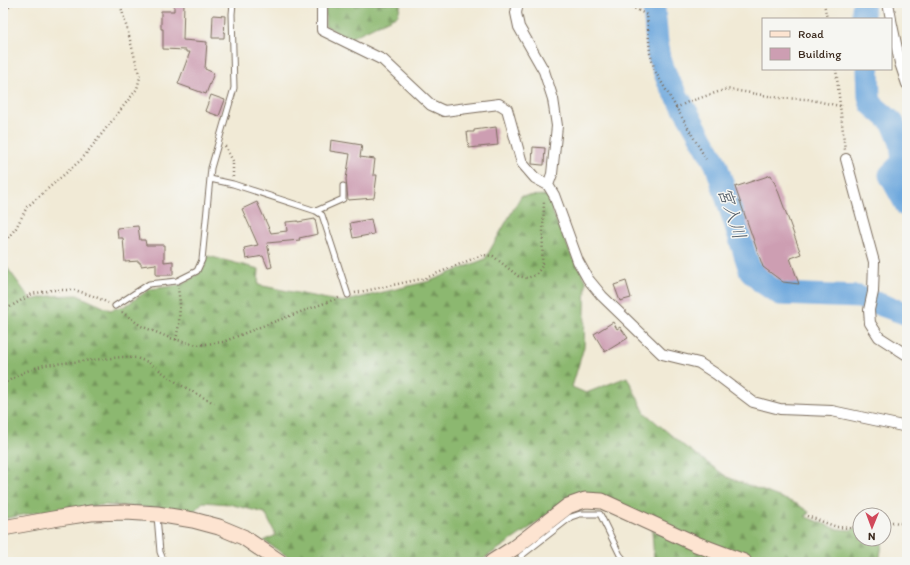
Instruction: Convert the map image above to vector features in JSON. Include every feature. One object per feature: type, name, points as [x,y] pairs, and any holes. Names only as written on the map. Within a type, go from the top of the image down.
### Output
[{"type":"street","points":[[322,3],[322,30],[383,60],[431,105],[444,111],[499,104],[507,109],[522,163],[535,178],[548,185],[554,195],[578,261],[588,279],[627,322],[662,354],[699,363],[753,402],[780,409],[832,411],[907,427]]},
{"type":"street","points":[[518,3],[516,13],[518,27],[544,71],[553,99],[557,126],[552,174],[548,185]]},
{"type":"street","points":[[888,3],[891,18]]},
{"type":"street","points":[[892,24],[900,63],[907,84]]},
{"type":"street","points":[[846,158],[874,262],[873,292],[869,310],[870,323],[880,337],[907,355]]},
{"type":"street","points":[[492,562],[514,548],[568,506],[584,500],[602,501],[696,544],[744,562]]},
{"type":"street","points":[[3,528],[91,513],[126,512],[157,514],[193,520],[219,527],[243,537],[280,562]]},
{"type":"lane","points":[[115,306],[149,284],[177,281],[197,271],[202,260],[211,168],[234,88],[233,3]]},
{"type":"lane","points":[[210,179],[233,184],[316,210],[322,215],[348,295]]},
{"type":"lane","points":[[316,210],[343,199],[343,186]]},
{"type":"lane","points":[[157,514],[160,552],[164,562]]},
{"type":"lane","points":[[522,556],[571,517],[580,514],[600,514],[620,555],[626,562]]},
{"type":"path","points":[[3,13],[13,3]]},
{"type":"path","points":[[3,244],[16,228],[27,207],[82,158],[137,89],[140,77],[120,3]]},
{"type":"path","points":[[624,3],[647,15],[650,53],[655,71],[706,159]]},
{"type":"path","points":[[824,3],[827,18]]},
{"type":"path","points":[[836,70],[846,158]]},
{"type":"path","points":[[676,108],[688,102],[727,89],[780,98],[807,99],[840,106]]},
{"type":"path","points":[[220,136],[233,161],[233,184]]},
{"type":"path","points":[[3,311],[32,294],[52,290],[75,290],[96,297],[115,306],[141,326],[170,338],[197,345],[223,342],[260,326],[348,295],[426,278],[482,255],[493,256],[518,276],[527,278],[536,275],[542,266],[544,202],[548,185]]},
{"type":"path","points":[[176,340],[179,324],[180,303],[177,281]]},
{"type":"path","points":[[3,384],[24,372],[44,365],[122,357],[136,358],[148,362],[195,394],[214,402]]},
{"type":"path","points":[[807,516],[836,527],[852,527]]},
{"type":"path","points":[[892,522],[907,524]]},
{"type":"green space","points":[[326,3],[401,3],[398,15],[348,39],[325,25]]},
{"type":"green space","points":[[550,195],[553,213],[571,254],[586,280],[584,347],[572,387],[586,393],[627,377],[645,413],[684,446],[727,477],[797,504],[809,512],[806,517],[837,529],[852,529],[852,547],[882,547],[879,562],[759,562],[707,543],[594,494],[577,494],[565,500],[534,525],[479,562],[296,562],[264,541],[276,535],[265,513],[229,504],[203,502],[192,513],[157,508],[104,505],[37,512],[3,519],[3,262],[31,300],[50,296],[77,295],[110,310],[125,306],[150,289],[185,283],[198,274],[204,267],[208,256],[259,269],[258,285],[342,302],[430,281],[485,259],[521,196]]},
{"type":"green space","points":[[652,530],[728,562],[654,562]]},
{"type":"building","points":[[174,3],[184,3],[183,40],[207,42],[205,69],[214,73],[206,94],[178,84],[190,52],[186,52],[186,50],[163,49],[161,11],[174,11]]},
{"type":"building","points":[[213,15],[225,16],[224,38],[212,38]]},
{"type":"building","points":[[211,95],[225,100],[219,116],[205,111]]},
{"type":"building","points":[[496,127],[498,145],[469,148],[467,132]]},
{"type":"building","points":[[331,140],[362,145],[360,157],[375,159],[373,175],[377,175],[374,198],[348,200],[346,179],[350,154],[330,151]]},
{"type":"building","points":[[533,147],[545,148],[544,165],[532,164]]},
{"type":"building","points":[[771,175],[801,254],[790,258],[799,284],[783,282],[763,267],[735,187]]},
{"type":"building","points":[[257,202],[271,233],[287,231],[286,222],[298,222],[315,219],[318,234],[299,238],[300,240],[267,243],[272,267],[268,268],[263,256],[246,259],[244,248],[258,245],[242,209]]},
{"type":"building","points":[[371,219],[374,234],[353,238],[350,223]]},
{"type":"building","points":[[138,226],[140,240],[145,240],[146,245],[164,245],[164,262],[173,261],[173,275],[156,275],[156,264],[141,266],[139,261],[125,262],[123,238],[118,238],[117,228]]},
{"type":"building","points":[[626,281],[631,298],[620,301],[614,285]]},
{"type":"building","points":[[613,322],[617,329],[620,327],[628,338],[605,352],[594,334]]},
{"type":"waterway","name":"宮入川","points":[[652,3],[654,9],[658,54],[668,81],[716,164],[750,270],[762,282],[780,294],[859,297],[907,314]]},
{"type":"waterway","points":[[863,18],[864,3]]},
{"type":"waterway","points":[[868,70],[869,96],[871,104],[893,123],[901,143],[903,162],[890,175],[907,206]]}]
